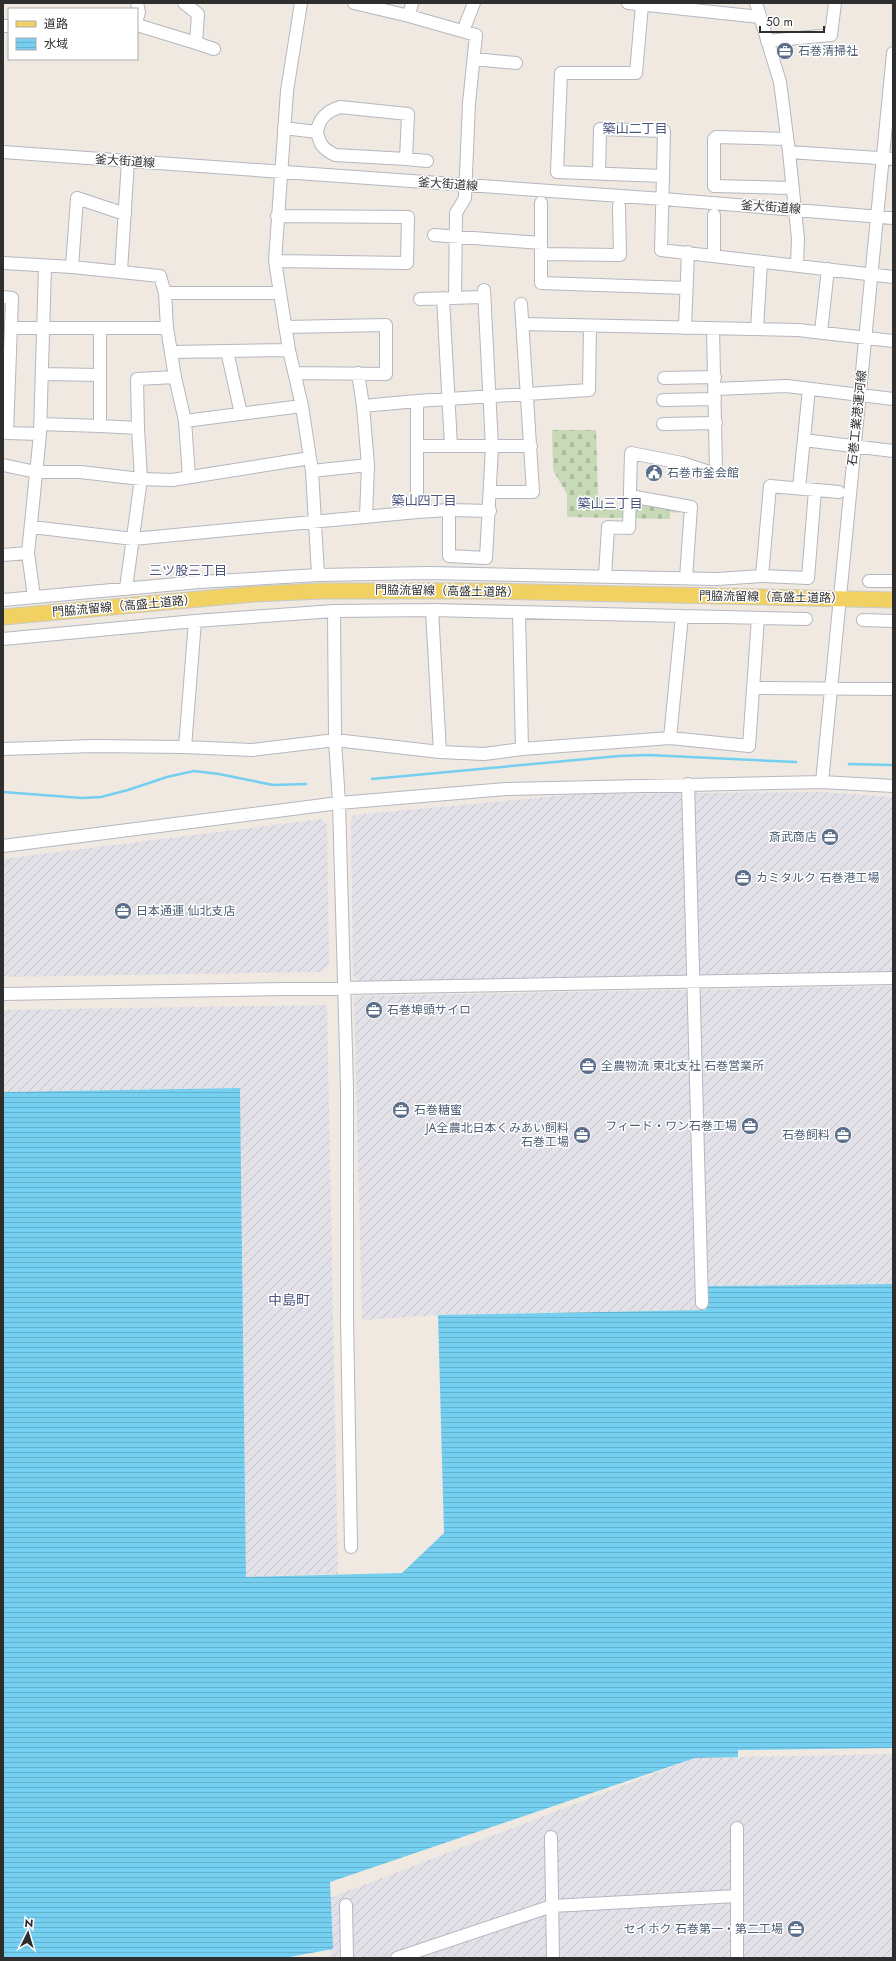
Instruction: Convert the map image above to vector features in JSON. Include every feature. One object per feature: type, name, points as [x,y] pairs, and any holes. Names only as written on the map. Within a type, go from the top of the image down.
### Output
[{"type":"main road","name":"門脇流留線（高盛土道路）","points":[[3,617],[246,595],[321,591],[490,591],[893,600]]},
{"type":"street","points":[[184,3],[198,14],[196,43]]},
{"type":"street","points":[[301,3],[287,91],[280,173],[275,261],[289,350],[302,406],[312,471],[318,575]]},
{"type":"street","points":[[354,3],[463,30],[476,35],[469,103],[465,198],[456,213],[456,236],[449,297],[449,400],[451,446]]},
{"type":"street","points":[[409,16],[412,3]]},
{"type":"street","points":[[463,30],[474,3]]},
{"type":"street","points":[[628,3],[760,17]]},
{"type":"street","points":[[756,3],[780,82],[798,239],[797,265]]},
{"type":"street","points":[[767,41],[831,35],[835,3]]},
{"type":"street","points":[[642,5],[636,73],[561,73],[557,172],[663,176]]},
{"type":"street","points":[[138,25],[214,49]]},
{"type":"street","name":"石巻工業港運河線","points":[[822,782],[865,337],[878,216],[888,158],[893,54]]},
{"type":"street","points":[[474,59],[516,63]]},
{"type":"street","points":[[406,159],[408,114],[340,107],[330,110],[318,124],[317,132],[320,144],[326,151],[335,155],[427,161]]},
{"type":"street","points":[[284,128],[317,132]]},
{"type":"street","points":[[599,174],[600,129],[664,131],[661,250],[797,265],[893,278]]},
{"type":"street","points":[[786,139],[716,137],[714,139],[714,186],[792,188]]},
{"type":"street","name":"釜大街道線","points":[[3,152],[280,173],[663,199],[893,218]]},
{"type":"street","points":[[789,152],[888,158]]},
{"type":"street","points":[[121,271],[128,161]]},
{"type":"street","points":[[72,267],[77,198],[125,214]]},
{"type":"street","points":[[541,203],[541,282],[686,288]]},
{"type":"street","points":[[434,235],[456,236],[541,249],[620,255],[619,206]]},
{"type":"street","points":[[714,215],[714,255]]},
{"type":"street","points":[[275,261],[407,262],[408,217],[278,216]]},
{"type":"street","points":[[685,328],[688,252]]},
{"type":"street","points":[[757,329],[762,262]]},
{"type":"street","points":[[3,263],[121,271],[160,276],[165,293],[175,377],[185,421],[189,478]]},
{"type":"street","points":[[34,597],[28,553],[32,527],[40,429],[45,266]]},
{"type":"street","points":[[821,332],[828,269]]},
{"type":"street","points":[[165,293],[280,293]]},
{"type":"street","points":[[420,299],[483,294],[492,447],[490,511],[486,558],[449,556],[449,510]]},
{"type":"street","points":[[3,297],[12,298],[7,433],[40,429],[100,426],[138,428]]},
{"type":"street","points":[[490,492],[533,492],[521,304]]},
{"type":"street","points":[[523,324],[798,330],[893,340]]},
{"type":"street","points":[[285,327],[386,325],[386,374],[295,373]]},
{"type":"street","points":[[363,406],[589,390],[590,326]]},
{"type":"street","points":[[11,328],[168,328]]},
{"type":"street","points":[[100,329],[100,426]]},
{"type":"street","points":[[605,576],[608,527],[629,528],[631,453],[682,464],[712,473],[716,470],[713,329]]},
{"type":"street","points":[[171,352],[289,350]]},
{"type":"street","points":[[227,351],[241,414]]},
{"type":"street","points":[[358,373],[363,406],[368,465],[366,517]]},
{"type":"street","points":[[42,374],[100,375]]},
{"type":"street","points":[[126,588],[141,479],[137,379],[175,377]]},
{"type":"street","points":[[664,378],[715,388]]},
{"type":"street","points":[[663,400],[715,388],[787,386],[893,399]]},
{"type":"street","points":[[799,488],[809,389]]},
{"type":"street","points":[[417,401],[417,512]]},
{"type":"street","points":[[185,421],[302,406]]},
{"type":"street","points":[[663,424],[716,423]]},
{"type":"street","points":[[804,440],[893,451]]},
{"type":"street","points":[[418,446],[531,446]]},
{"type":"street","points":[[3,464],[36,472],[80,472],[141,479],[172,480],[310,458]]},
{"type":"street","points":[[312,471],[368,465]]},
{"type":"street","points":[[762,576],[770,486],[839,492]]},
{"type":"street","points":[[3,600],[199,582],[318,575],[429,573],[716,579],[762,576],[808,578],[815,490]]},
{"type":"street","points":[[630,496],[691,507],[686,578]]},
{"type":"street","points":[[32,527],[133,539],[417,512],[449,510],[490,511]]},
{"type":"street","points":[[3,555],[28,553]]},
{"type":"street","points":[[869,581],[893,581]]},
{"type":"street","points":[[432,610],[440,752]]},
{"type":"street","points":[[3,639],[195,620],[334,611],[432,610],[806,619]]},
{"type":"street","points":[[334,611],[335,740],[339,803],[346,1088],[347,1317],[351,1547]]},
{"type":"street","points":[[519,613],[522,749]]},
{"type":"street","points":[[670,738],[682,616]]},
{"type":"street","points":[[3,749],[93,746],[185,747],[252,750],[335,740],[440,752],[484,754],[522,749],[670,738],[749,746],[758,618]]},
{"type":"street","points":[[185,747],[195,620]]},
{"type":"street","points":[[863,620],[893,620]]},
{"type":"street","points":[[754,688],[893,689]]},
{"type":"street","points":[[3,846],[339,803],[506,789],[822,782],[893,786]]},
{"type":"street","points":[[688,784],[702,1303]]},
{"type":"street","points":[[3,994],[893,978]]},
{"type":"street","points":[[737,1828],[738,1958]]},
{"type":"street","points":[[551,1838],[553,1958]]},
{"type":"street","points":[[397,1958],[552,1906],[737,1896]]},
{"type":"street","points":[[346,1905],[347,1958]]},
{"type":"shaded area","points":[[823,792],[893,797],[893,972],[360,982],[353,976],[351,820],[354,815],[579,794]]},
{"type":"shaded area","points":[[321,819],[327,824],[329,966],[321,972],[3,977],[3,859]]},
{"type":"shaded area","points":[[893,986],[893,1284],[707,1286],[707,1310],[438,1315],[362,1320],[354,999],[356,996]]},
{"type":"shaded area","points":[[327,1005],[338,1574],[246,1577],[240,1088],[3,1092],[3,1010]]},
{"type":"shaded area","points":[[893,1754],[893,1958],[330,1958],[327,1899],[695,1758]]},
{"type":"green space","points":[[552,430],[596,430],[598,495],[605,507],[625,507],[626,499],[679,508],[679,513],[670,512],[670,519],[567,517],[567,494],[553,470]]},
{"type":"water","points":[[240,1088],[246,1577],[402,1573],[444,1533],[438,1315],[706,1310],[706,1286],[893,1284],[893,1748],[738,1750],[738,1757],[695,1758],[330,1882],[333,1949],[284,1958],[3,1958],[3,1092]]},
{"type":"waterway","points":[[372,779],[619,756],[648,755],[796,762]]},
{"type":"waterway","points":[[849,764],[893,765]]},
{"type":"waterway","points":[[3,792],[82,798],[101,797],[167,777],[194,771],[219,774],[273,785],[306,784]]},
{"type":"place","name":"石巻清掃社","points":[[785,51]]},
{"type":"place","name":"石巻市釜会館","points":[[654,473]]},
{"type":"place","name":"斎武商店","points":[[830,837]]},
{"type":"place","name":"カミタルク 石巻港工場","points":[[743,878]]},
{"type":"place","name":"日本通運 仙北支店","points":[[123,911]]},
{"type":"place","name":"石巻埠頭サイロ","points":[[374,1010]]},
{"type":"place","name":"全農物流 東北支社 石巻営業所","points":[[588,1066]]},
{"type":"place","name":"石巻糖蜜","points":[[401,1110]]},
{"type":"place","name":"フィード・ワン石巻工場","points":[[750,1126]]},
{"type":"place","name":"JA全農北日本くみあい飼料 石巻工場","points":[[582,1135]]},
{"type":"place","name":"石巻飼料","points":[[843,1135]]},
{"type":"place","name":"セイホク 石巻第一・第二工場","points":[[796,1929]]},
{"type":"district","name":"築山二丁目","points":[[635,128]]},
{"type":"district","name":"築山四丁目","points":[[424,500]]},
{"type":"district","name":"築山三丁目","points":[[610,503]]},
{"type":"district","name":"三ツ股三丁目","points":[[188,570]]},
{"type":"district","name":"中島町","points":[[289,1300]]}]
